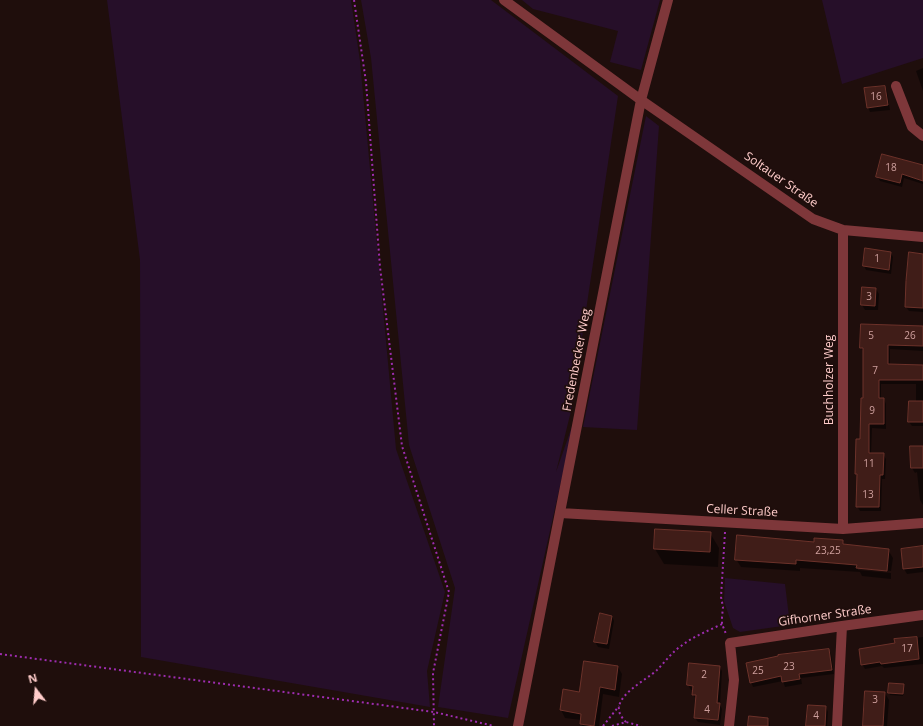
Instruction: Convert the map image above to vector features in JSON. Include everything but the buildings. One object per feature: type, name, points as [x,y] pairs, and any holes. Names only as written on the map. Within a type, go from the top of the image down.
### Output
[{"type":"street","name":"Soltauer Straße","points":[[504,0],[641,100],[814,219],[843,230],[923,237]]},
{"type":"street","name":"Fredenbecker Weg","points":[[518,726],[641,100],[668,0]]},
{"type":"street","points":[[896,86],[912,127],[923,136]]},
{"type":"street","name":"Buchholzer Weg","points":[[843,230],[843,529]]},
{"type":"street","name":"Celler Straße","points":[[560,513],[843,529],[923,523]]},
{"type":"street","name":"Gifhorner Straße","points":[[730,643],[842,626],[923,616]]},
{"type":"street","points":[[837,726],[842,626]]},
{"type":"street","points":[[729,726],[734,680],[730,643]]},
{"type":"path","points":[[354,0],[366,82],[380,267],[402,446],[449,592],[433,673],[434,726]]},
{"type":"path","points":[[726,523],[721,597],[723,607],[722,624],[730,643]]},
{"type":"path","points":[[603,726],[625,696],[635,686],[657,670],[680,646],[694,637],[722,624]]},
{"type":"path","points":[[0,654],[434,712],[494,726]]},
{"type":"path","points":[[619,705],[619,712],[626,722]]},
{"type":"path","points":[[612,726],[626,722],[641,726]]},
{"type":"shaded area","points":[[107,0],[351,0],[360,61],[396,449],[445,592],[427,671],[430,707],[141,657],[140,260]]},
{"type":"shaded area","points":[[361,0],[491,0],[618,96],[571,411],[556,472],[576,415],[508,718],[438,707],[455,588],[409,445],[371,58]]},
{"type":"shaded area","points":[[522,0],[660,0],[641,70],[610,62],[618,31],[533,9]]},
{"type":"shaded area","points":[[822,0],[923,0],[923,58],[842,84]]},
{"type":"shaded area","points":[[646,116],[659,126],[637,430],[583,427]]},
{"type":"shaded area","points":[[725,578],[785,584],[790,625],[740,632],[733,628],[724,601]]}]
